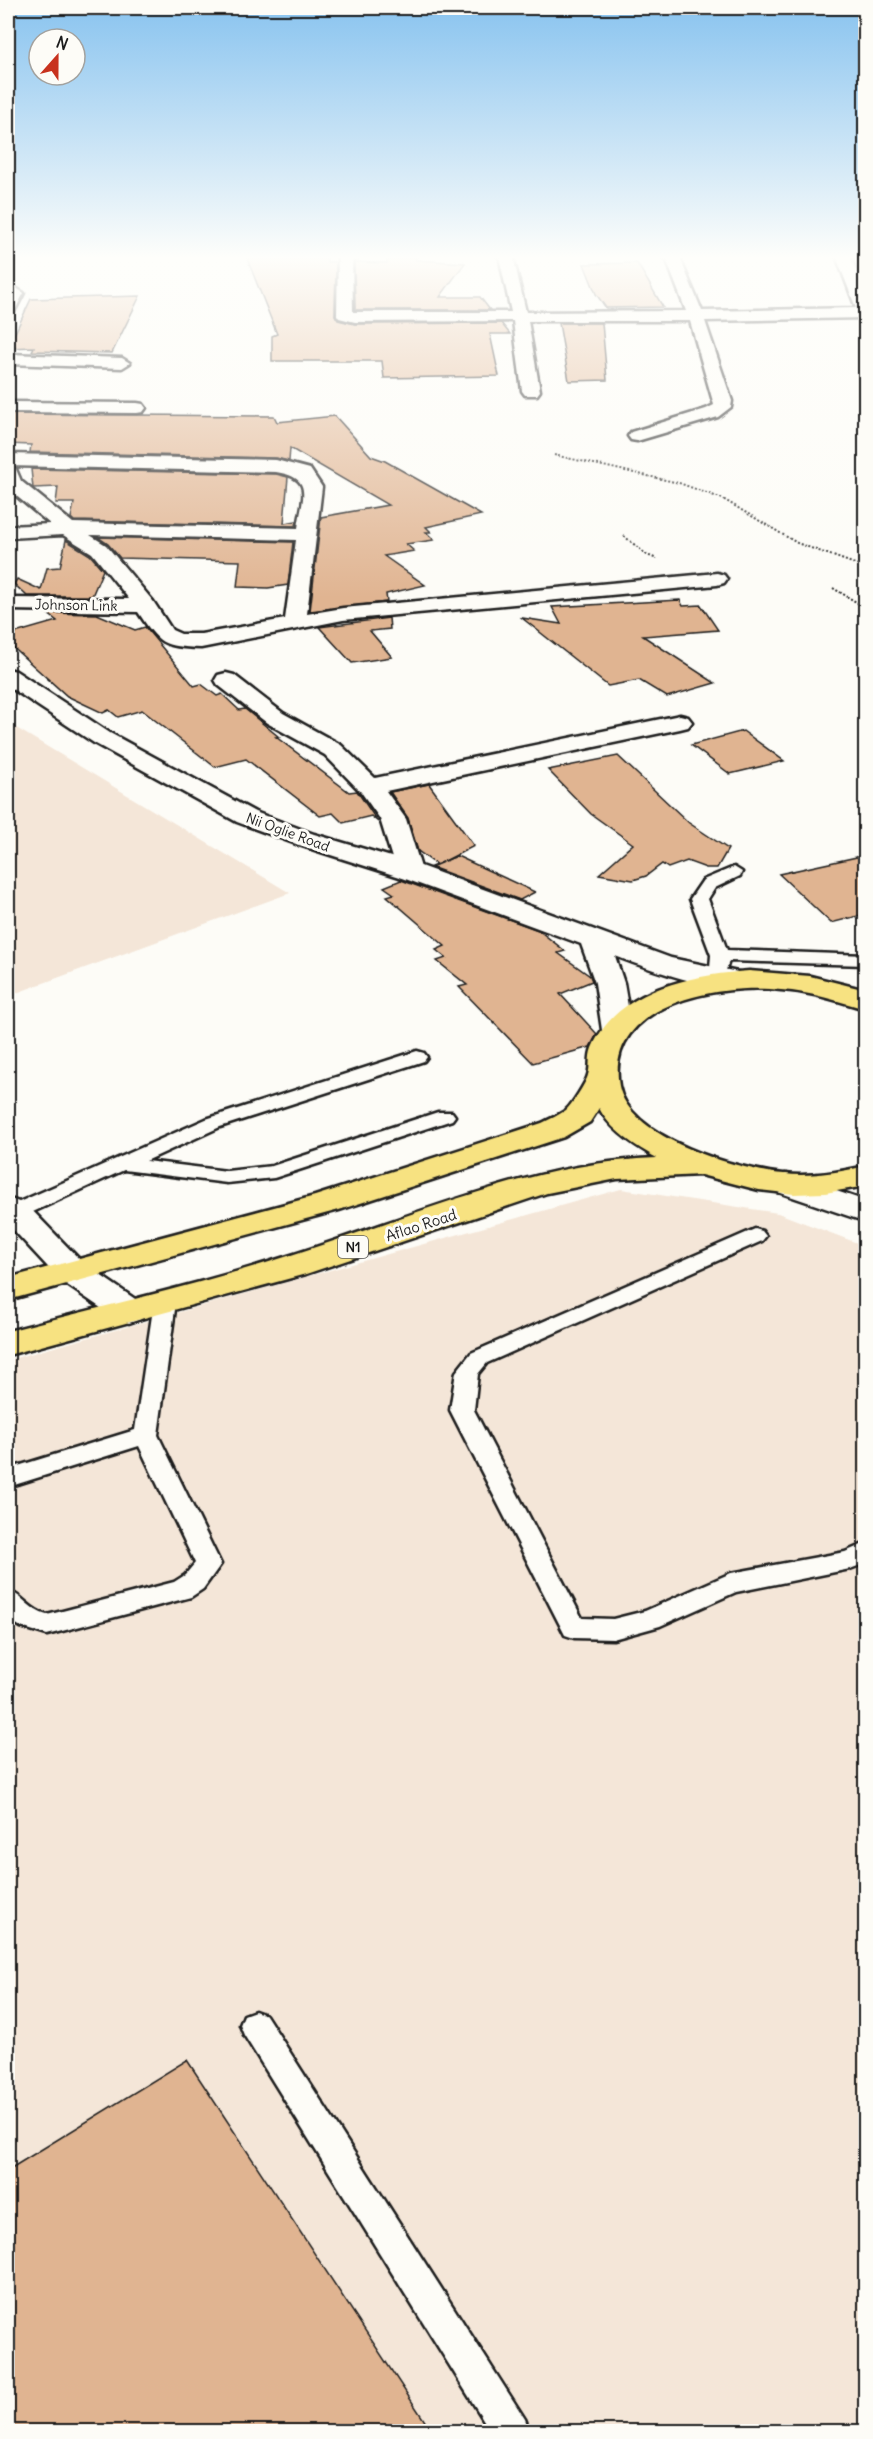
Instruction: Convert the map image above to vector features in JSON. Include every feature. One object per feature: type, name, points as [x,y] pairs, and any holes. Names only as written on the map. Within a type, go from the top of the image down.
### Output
[{"type":"highway","name":"N1","points":[[860,997],[727,971],[647,1005],[617,1030],[608,1045],[603,1060],[603,1077],[612,1102],[631,1126],[650,1141],[699,1166],[728,1174],[786,1184],[821,1183],[866,1176]]},
{"type":"highway","name":"N1","points":[[8,1289],[327,1203],[553,1130],[579,1115],[603,1077]]},
{"type":"highway","name":"Aflao Road","points":[[8,1343],[294,1266],[540,1184],[617,1169],[699,1166]]},
{"type":"street","points":[[528,370],[531,391]]},
{"type":"street","points":[[637,436],[711,413],[722,407],[723,401],[713,370]]},
{"type":"street","points":[[8,407],[136,408]]},
{"type":"street","points":[[8,460],[276,466],[302,471],[310,478],[313,488],[295,623]]},
{"type":"street","points":[[8,471],[12,483],[69,530],[99,549],[145,606],[164,635],[179,640],[201,641],[343,614],[717,579]]},
{"type":"street","points":[[8,531],[307,534]]},
{"type":"street","name":"Johnson Link","points":[[8,604],[145,606]]},
{"type":"street","name":"Nii Oglie Road","points":[[8,676],[102,738],[246,817],[305,839],[409,871],[661,964],[727,971]]},
{"type":"street","points":[[226,680],[275,718],[333,750],[370,787],[393,819],[409,871]]},
{"type":"street","points":[[370,787],[680,722]]},
{"type":"street","points":[[592,938],[604,961],[612,987],[617,1030]]},
{"type":"street","points":[[786,1184],[866,1212]]},
{"type":"street","points":[[11,1210],[72,1272],[129,1311]]},
{"type":"lane","points":[[734,872],[709,884],[699,899],[727,971],[866,960]]},
{"type":"lane","points":[[11,1210],[213,1123],[417,1057]]},
{"type":"lane","points":[[122,1164],[227,1177],[274,1172],[445,1116]]},
{"type":"lane","points":[[755,1236],[479,1358],[467,1372],[462,1410],[574,1628],[613,1629],[651,1619],[731,1583],[850,1560],[866,1552]]},
{"type":"lane","points":[[8,1601],[11,1608],[29,1620],[47,1625],[182,1590],[194,1582],[208,1564],[146,1434],[165,1302]]},
{"type":"lane","points":[[8,1478],[146,1434]]},
{"type":"lane","points":[[255,2025],[512,2432]]},
{"type":"path","points":[[554,455],[634,471],[723,499],[797,543],[866,568]]},
{"type":"path","points":[[833,588],[866,608]]},
{"type":"shaded area","points":[[8,723],[290,893],[8,996]]},
{"type":"shaded area","points":[[621,1189],[778,1213],[865,1246],[865,2431],[8,2432],[8,1360]]},
{"type":"building","points":[[383,370],[498,370],[499,376],[384,378]]},
{"type":"building","points":[[567,370],[606,370],[607,380],[569,381]]},
{"type":"building","points":[[8,414],[274,416],[277,422],[335,416],[371,456],[385,461],[481,515],[426,527],[431,532],[426,532],[434,540],[406,544],[414,551],[384,556],[425,585],[386,594],[387,602],[310,611],[321,517],[388,505],[290,448],[289,461],[276,458],[30,452],[31,445],[8,444]]},
{"type":"building","points":[[31,469],[276,474],[288,477],[284,523],[297,521],[296,526],[74,521],[71,518],[74,503],[56,503],[58,487],[33,488]]},
{"type":"building","points":[[98,537],[293,542],[288,585],[268,588],[237,587],[240,561],[120,558],[108,544]]},
{"type":"building","points":[[66,540],[90,555],[103,570],[92,596],[27,596],[14,584],[17,579],[41,590],[47,568],[60,567]]},
{"type":"building","points":[[680,600],[683,606],[701,605],[718,630],[643,636],[715,683],[667,697],[639,680],[608,686],[522,618],[561,624],[552,607]]},
{"type":"building","points":[[47,613],[97,614],[135,630],[145,627],[194,686],[201,684],[217,696],[222,694],[239,710],[245,709],[279,737],[276,737],[349,792],[357,791],[378,822],[371,816],[343,823],[333,813],[320,816],[246,759],[215,767],[142,710],[118,717],[109,710],[103,713],[67,696],[8,643],[8,635],[57,621]]},
{"type":"building","points":[[389,618],[390,629],[370,631],[392,657],[352,663],[319,627]]},
{"type":"building","points":[[743,731],[784,761],[730,774],[691,745]]},
{"type":"building","points":[[618,756],[689,823],[728,849],[717,868],[706,868],[687,861],[668,868],[662,864],[646,876],[633,880],[599,874],[633,844],[591,814],[548,770]]},
{"type":"building","points":[[429,784],[474,846],[437,865],[418,851],[408,818],[390,792]]},
{"type":"building","points":[[866,855],[866,914],[831,923],[779,874]]},
{"type":"building","points":[[457,856],[535,892],[520,900],[431,867]]},
{"type":"building","points":[[401,880],[538,930],[565,951],[558,953],[590,976],[592,981],[560,994],[597,1034],[590,1047],[533,1063],[459,987],[467,985],[437,961],[446,958],[436,950],[445,946],[387,896],[394,894],[384,887]]},
{"type":"building","points":[[187,2060],[432,2432],[8,2432],[8,2170]]}]
